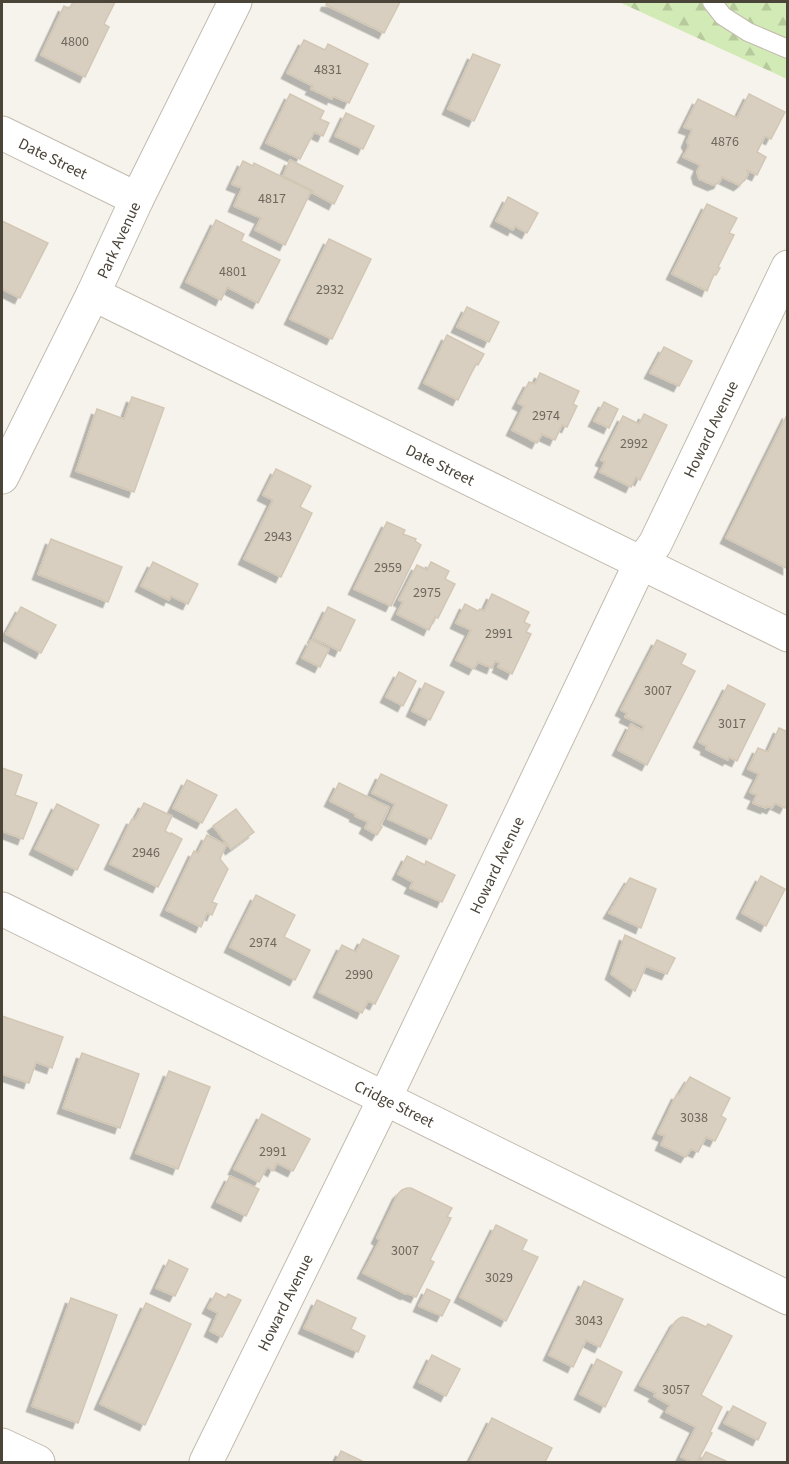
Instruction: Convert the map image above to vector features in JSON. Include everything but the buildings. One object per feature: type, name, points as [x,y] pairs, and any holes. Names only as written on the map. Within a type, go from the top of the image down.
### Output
[{"type":"street","name":"Park Avenue","points":[[2,477],[93,294],[136,199],[235,2]]},
{"type":"street","name":"Date Street","points":[[2,132],[136,199]]},
{"type":"street","name":"Howard Avenue","points":[[206,1462],[385,1098],[640,564],[655,544],[788,267]]},
{"type":"street","name":"Date Street","points":[[93,294],[788,635]]},
{"type":"street","name":"Cridge Street","points":[[2,909],[788,1298]]},
{"type":"street","points":[[2,1445],[38,1462]]},
{"type":"lane","points":[[712,2],[723,16],[748,32],[788,49]]},
{"type":"green space","points":[[619,2],[787,2],[787,79]]}]
